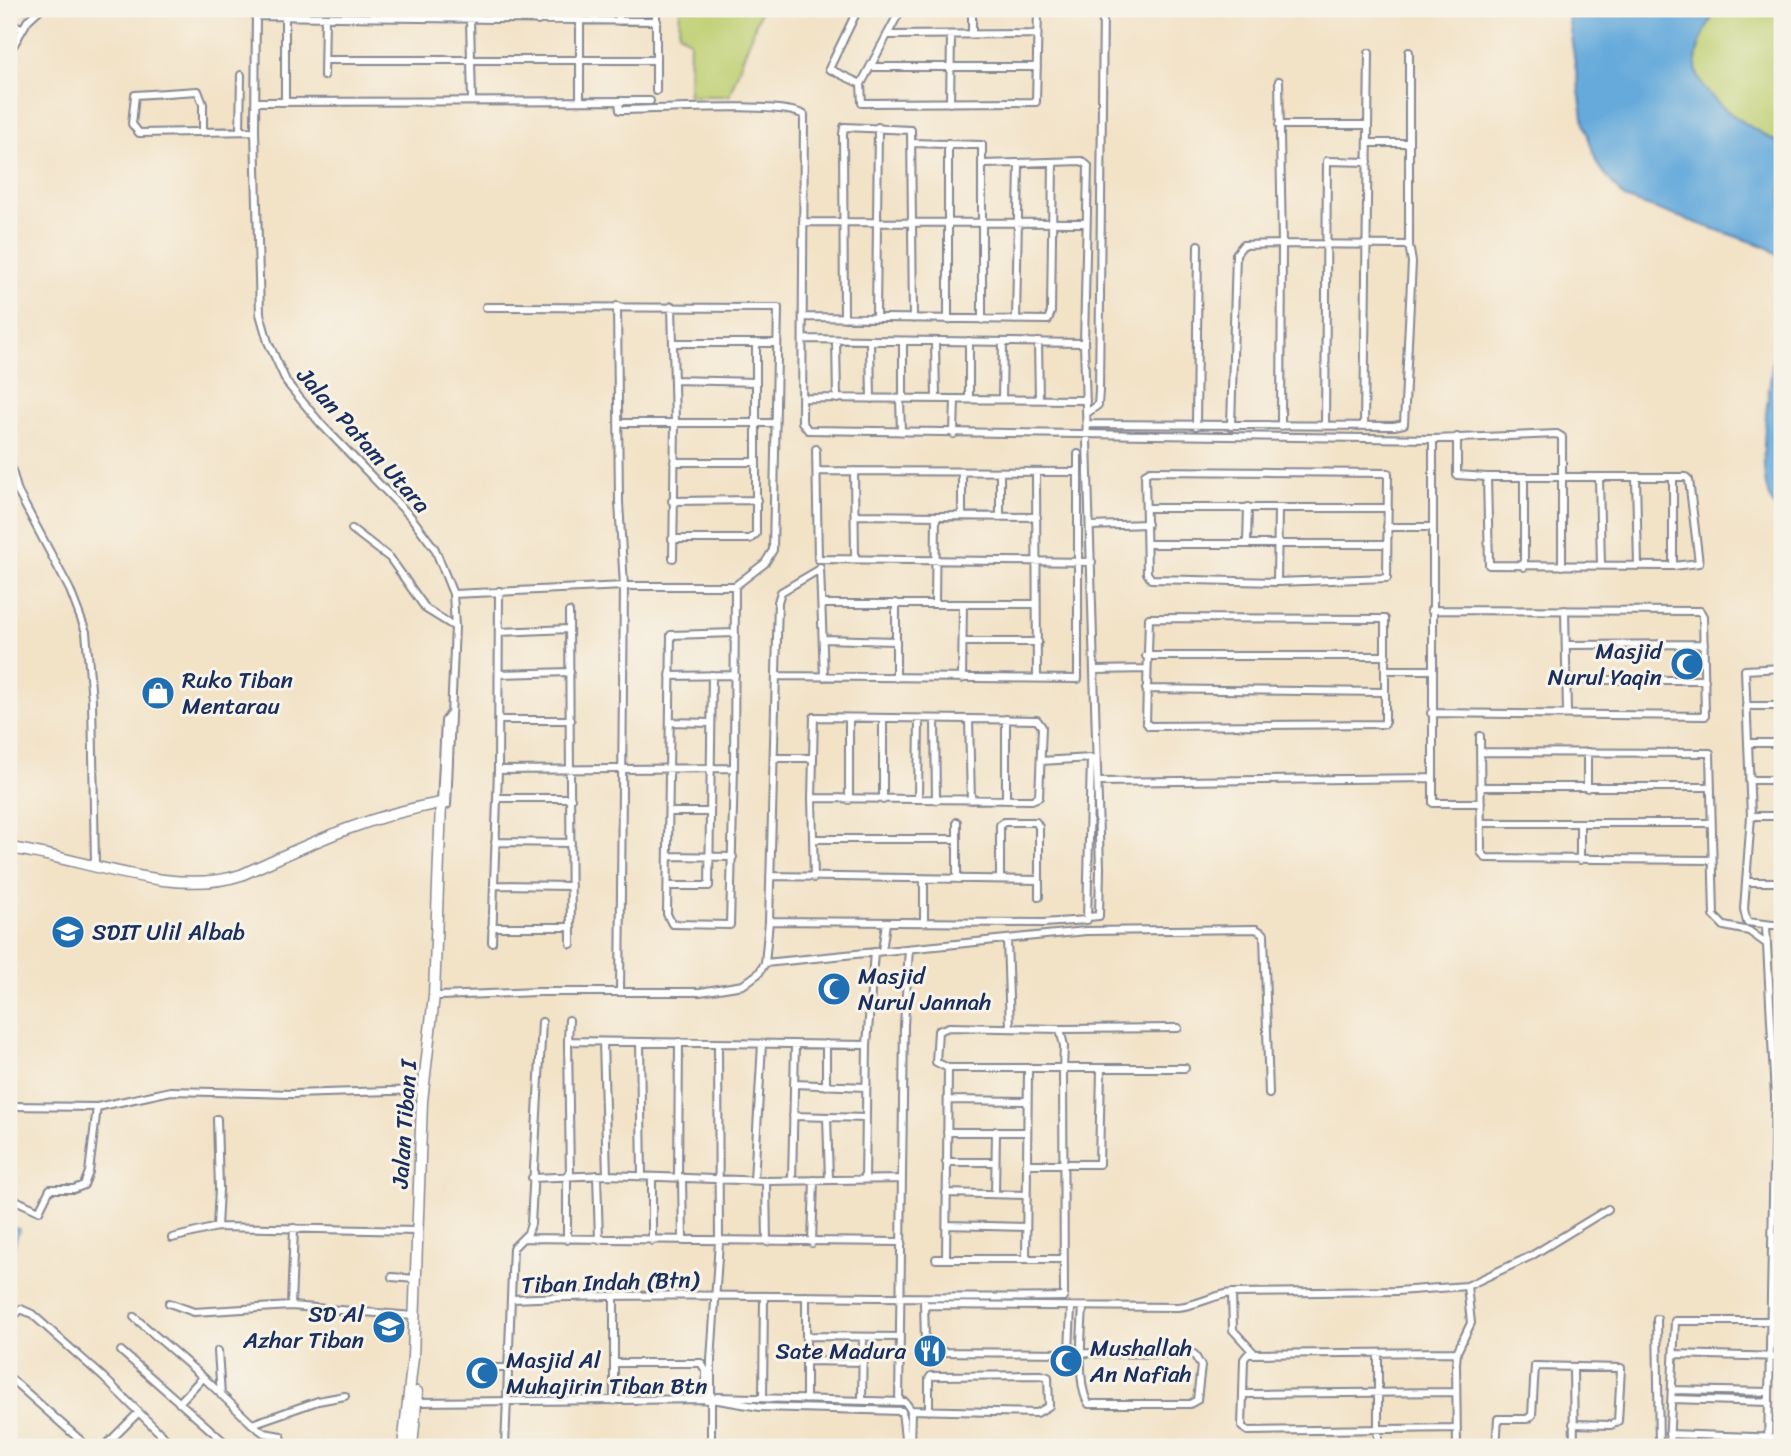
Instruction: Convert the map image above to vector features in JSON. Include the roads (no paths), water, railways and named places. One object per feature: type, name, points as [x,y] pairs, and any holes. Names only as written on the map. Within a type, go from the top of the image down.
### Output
[{"type":"street","points":[[9,53],[22,28],[40,9]]},
{"type":"street","points":[[462,20],[465,9]]},
{"type":"street","points":[[538,9],[538,21]]},
{"type":"street","points":[[580,9],[580,101]]},
{"type":"street","points":[[620,9],[620,21]]},
{"type":"street","points":[[656,9],[656,91]]},
{"type":"street","points":[[858,9],[830,69],[861,84]]},
{"type":"street","points":[[901,9],[861,84],[862,103],[1036,102],[1038,9]]},
{"type":"street","points":[[972,9],[972,35]]},
{"type":"street","points":[[1087,413],[1098,405],[1099,391],[1103,9]]},
{"type":"street","points":[[257,12],[285,17],[657,21]]},
{"type":"street","name":"Jalan Patam Utara","points":[[257,12],[255,131],[260,314],[279,370],[321,424],[411,517],[435,550],[453,594],[455,627],[451,713],[445,721],[444,804]]},
{"type":"street","points":[[285,17],[285,102]]},
{"type":"street","points":[[324,76],[325,17]]},
{"type":"street","points":[[470,19],[472,100]]},
{"type":"street","points":[[9,23],[22,28]]},
{"type":"street","points":[[887,35],[1038,34]]},
{"type":"street","points":[[950,103],[951,35]]},
{"type":"street","points":[[1087,424],[1399,426],[1406,421],[1412,262],[1409,245],[1409,52]]},
{"type":"street","points":[[1364,426],[1369,53]]},
{"type":"street","points":[[325,60],[656,60]]},
{"type":"street","points":[[870,67],[1037,67]]},
{"type":"street","points":[[240,131],[242,75]]},
{"type":"street","points":[[1279,81],[1282,244],[1280,426]]},
{"type":"street","points":[[203,132],[203,104],[198,91],[135,95],[132,124],[139,133],[203,132],[240,131],[255,131]]},
{"type":"street","points":[[619,101],[620,110],[762,109],[804,115],[802,422],[808,430],[1433,439],[1557,434],[1562,437],[1562,566]]},
{"type":"street","points":[[257,102],[650,101]]},
{"type":"street","points":[[1279,125],[1368,125]]},
{"type":"street","points":[[844,318],[843,129],[855,126],[910,128],[913,319]]},
{"type":"street","points":[[876,318],[878,127]]},
{"type":"street","points":[[1368,142],[1409,143]]},
{"type":"street","points":[[912,143],[982,143],[982,320]]},
{"type":"street","points":[[948,143],[948,320]]},
{"type":"street","points":[[804,317],[1042,321],[1051,317],[1053,162]]},
{"type":"street","points":[[769,921],[1043,923],[1099,916],[1096,670],[1084,343],[1086,162],[983,164]]},
{"type":"street","points":[[1325,426],[1327,162],[1368,162]]},
{"type":"street","points":[[1016,320],[1019,164]]},
{"type":"street","points":[[803,222],[1086,223]]},
{"type":"street","points":[[1231,426],[1236,254],[1243,244],[1409,245]]},
{"type":"street","points":[[1196,426],[1198,245]]},
{"type":"street","points":[[617,306],[624,586],[620,991]]},
{"type":"street","points":[[672,306],[675,423],[671,501],[673,558]]},
{"type":"street","points":[[453,594],[624,586],[735,586],[765,563],[773,550],[774,424],[780,315],[775,306],[486,307]]},
{"type":"street","points":[[803,339],[1084,343]]},
{"type":"street","points":[[836,340],[837,399]]},
{"type":"street","points":[[870,341],[871,399]]},
{"type":"street","points":[[901,432],[903,341]]},
{"type":"street","points":[[935,341],[936,399]]},
{"type":"street","points":[[969,341],[969,399]]},
{"type":"street","points":[[1002,399],[1003,342]]},
{"type":"street","points":[[1038,342],[1039,399]]},
{"type":"street","points":[[673,343],[777,343]]},
{"type":"street","points":[[672,539],[750,539],[756,534],[756,344]]},
{"type":"street","points":[[674,380],[756,382]]},
{"type":"street","points":[[804,398],[1086,400]]},
{"type":"street","points":[[954,434],[955,399]]},
{"type":"street","points":[[618,423],[774,424]]},
{"type":"street","points":[[1457,438],[1457,475],[1686,477],[1689,480],[1699,559],[1697,564],[1524,567],[1486,564],[1487,477]]},
{"type":"street","points":[[1433,439],[1433,803],[1481,803]]},
{"type":"street","points":[[816,449],[824,677]]},
{"type":"street","points":[[776,676],[1078,679],[1078,454]]},
{"type":"street","points":[[9,460],[18,492],[71,590],[86,632],[92,699],[95,864]]},
{"type":"street","points":[[674,463],[756,462]]},
{"type":"street","points":[[817,471],[1077,472]]},
{"type":"street","points":[[855,471],[855,559]]},
{"type":"street","points":[[962,472],[962,516]]},
{"type":"street","points":[[1000,472],[1000,517]]},
{"type":"street","points":[[1036,472],[1037,678]]},
{"type":"street","points":[[1147,472],[1386,472],[1389,476],[1388,508],[1388,576],[1384,579],[1277,582],[1151,579],[1147,575],[1147,472]]},
{"type":"street","points":[[1524,477],[1524,567]]},
{"type":"street","points":[[1636,477],[1638,565]]},
{"type":"street","points":[[1672,566],[1673,477]]},
{"type":"street","points":[[1599,478],[1601,565]]},
{"type":"street","points":[[671,501],[757,500]]},
{"type":"street","points":[[1247,543],[1248,507]]},
{"type":"street","points":[[1147,508],[1388,508]]},
{"type":"street","points":[[1277,582],[1278,508]]},
{"type":"street","points":[[855,515],[1037,517]]},
{"type":"street","points":[[935,603],[936,516]]},
{"type":"street","points":[[1090,526],[1147,524]]},
{"type":"street","points":[[1387,527],[1431,527]]},
{"type":"street","points":[[352,529],[390,558],[426,609],[455,627]]},
{"type":"street","points":[[1147,544],[1387,544]]},
{"type":"street","points":[[818,559],[1092,562]]},
{"type":"street","points":[[440,996],[620,991],[700,992],[743,985],[759,973],[765,963],[769,921],[779,596],[820,569]]},
{"type":"street","points":[[735,586],[735,633],[735,675],[733,857],[730,925],[672,925],[667,914],[670,640],[674,632],[735,633]]},
{"type":"street","points":[[492,942],[499,720],[499,591]]},
{"type":"street","points":[[896,603],[896,678]]},
{"type":"street","points":[[823,604],[1036,604]]},
{"type":"street","points":[[962,679],[963,604]]},
{"type":"street","points":[[1431,610],[1700,611],[1703,616],[1705,716],[1431,713]]},
{"type":"street","points":[[1565,610],[1567,713]]},
{"type":"street","points":[[569,612],[571,944]]},
{"type":"street","points":[[1151,618],[1273,621],[1382,618],[1385,622],[1386,656],[1385,721],[1382,725],[1149,726],[1146,722],[1147,622],[1151,618]]},
{"type":"street","points":[[499,632],[569,629]]},
{"type":"street","points":[[822,639],[895,641]]},
{"type":"street","points":[[963,642],[1038,642]]},
{"type":"street","points":[[1567,645],[1704,644]]},
{"type":"street","points":[[1146,656],[1386,656]]},
{"type":"street","points":[[1782,668],[1746,668],[1751,817],[1745,883],[1745,919],[1766,926],[1782,926]]},
{"type":"street","points":[[1096,670],[1147,669]]},
{"type":"street","points":[[1387,670],[1431,670]]},
{"type":"street","points":[[499,674],[570,672]]},
{"type":"street","points":[[670,676],[735,675]]},
{"type":"street","points":[[667,886],[709,886],[712,676]]},
{"type":"street","points":[[1567,680],[1705,680]]},
{"type":"street","points":[[1146,689],[1385,692]]},
{"type":"street","points":[[1746,706],[1782,706]]},
{"type":"street","points":[[811,799],[1038,799],[1042,727],[1039,721],[1006,719],[814,718],[811,799],[814,878]]},
{"type":"street","points":[[849,718],[849,800]]},
{"type":"street","points":[[883,719],[883,800]]},
{"type":"street","points":[[918,799],[919,719]]},
{"type":"street","points":[[935,719],[936,800]]},
{"type":"street","points":[[969,719],[971,800]]},
{"type":"street","points":[[1006,719],[1006,800]]},
{"type":"street","points":[[499,720],[571,720]]},
{"type":"street","points":[[670,722],[711,723]]},
{"type":"street","points":[[1480,736],[1481,852],[1486,858],[1712,860]]},
{"type":"street","points":[[1748,743],[1782,743]]},
{"type":"street","points":[[1480,752],[1710,753],[1714,916],[1724,926],[1749,931],[1767,944]]},
{"type":"street","points":[[1587,752],[1587,788]]},
{"type":"street","points":[[775,758],[812,758]]},
{"type":"street","points":[[1041,761],[1091,758],[1086,931]]},
{"type":"street","points":[[498,770],[734,768]]},
{"type":"street","points":[[1098,782],[1432,778]]},
{"type":"street","points":[[1749,780],[1782,780]]},
{"type":"street","points":[[1480,787],[1710,787]]},
{"type":"street","points":[[497,798],[571,798]]},
{"type":"street","points":[[9,848],[166,880],[236,876],[360,822],[396,810],[444,804]]},
{"type":"street","name":"Jalan Tiban I","points":[[412,1447],[417,1402],[428,1096],[440,996],[444,804]]},
{"type":"street","name":"Jalan Tiban I","points":[[403,1447],[411,1400],[423,1090],[434,996],[444,804]]},
{"type":"street","points":[[669,813],[710,812]]},
{"type":"street","points":[[1751,817],[1782,816]]},
{"type":"street","points":[[957,822],[957,879]]},
{"type":"street","points":[[1000,879],[1000,825],[1004,822],[1036,822],[1039,827],[1039,897]]},
{"type":"street","points":[[1481,823],[1711,823]]},
{"type":"street","points":[[1580,823],[1580,860]]},
{"type":"street","points":[[813,839],[957,839]]},
{"type":"street","points":[[495,842],[571,843]]},
{"type":"street","points":[[668,856],[733,857]]},
{"type":"street","points":[[770,876],[1039,880]]},
{"type":"street","points":[[924,923],[925,879]]},
{"type":"street","points":[[1745,883],[1782,882]]},
{"type":"street","points":[[494,885],[571,886]]},
{"type":"street","points":[[882,951],[886,923]]},
{"type":"street","points":[[1749,931],[1754,923]]},
{"type":"street","points":[[1766,926],[1779,1097],[1773,1147],[1773,1295],[1768,1447]]},
{"type":"street","points":[[492,927],[571,927]]},
{"type":"street","points":[[765,963],[1086,931],[1256,929],[1264,934],[1269,1094]]},
{"type":"street","points":[[1007,939],[1010,1028]]},
{"type":"street","points":[[899,1402],[909,949]]},
{"type":"street","points":[[865,1179],[867,1045],[874,952]]},
{"type":"street","points":[[567,1240],[569,1020]]},
{"type":"street","points":[[512,1299],[513,1248],[531,1224],[542,1021]]},
{"type":"street","points":[[1178,1028],[940,1029],[936,1062],[948,1068],[1185,1068]]},
{"type":"street","points":[[936,1259],[1064,1259],[1064,1046],[1060,1029]]},
{"type":"street","points":[[568,1041],[867,1045]]},
{"type":"street","points":[[603,1042],[607,1175]]},
{"type":"street","points":[[640,1042],[642,1176]]},
{"type":"street","points":[[680,1042],[683,1241]]},
{"type":"street","points":[[711,1447],[710,1399],[719,1242],[718,1043]]},
{"type":"street","points":[[754,1180],[762,1044]]},
{"type":"street","points":[[826,1044],[826,1086]]},
{"type":"street","points":[[792,1180],[795,1045]]},
{"type":"street","points":[[946,1259],[948,1068]]},
{"type":"street","points":[[1026,1259],[1028,1069]]},
{"type":"street","points":[[1026,1164],[1094,1165],[1102,1159],[1101,1069]]},
{"type":"street","points":[[794,1084],[866,1087]]},
{"type":"street","points":[[9,1106],[97,1107],[171,1091],[292,1094],[423,1090]]},
{"type":"street","points":[[949,1100],[1026,1101]]},
{"type":"street","points":[[9,1197],[38,1211],[50,1189],[74,1189],[84,1185],[89,1172],[97,1107]]},
{"type":"street","points":[[793,1116],[866,1118]]},
{"type":"street","points":[[827,1117],[830,1179]]},
{"type":"street","points":[[217,1119],[217,1227]]},
{"type":"street","points":[[995,1194],[996,1131]]},
{"type":"street","points":[[947,1132],[1026,1132]]},
{"type":"street","points":[[1774,1135],[1782,1135]]},
{"type":"street","points":[[1773,1147],[1782,1146]]},
{"type":"street","points":[[946,1162],[995,1162]]},
{"type":"street","points":[[597,1175],[599,1240]]},
{"type":"street","points":[[532,1178],[607,1175],[766,1181],[902,1179]]},
{"type":"street","points":[[652,1177],[652,1241]]},
{"type":"street","points":[[812,1243],[814,1180]]},
{"type":"street","points":[[766,1181],[767,1242]]},
{"type":"street","points":[[946,1193],[1025,1195]]},
{"type":"street","points":[[1083,1307],[1082,1352],[1084,1395],[1089,1404],[1190,1404],[1200,1398],[1202,1366],[1194,1354],[1082,1352],[934,1352],[925,1340],[924,1302],[1070,1307],[1083,1307],[1189,1307],[1219,1294],[1232,1293],[1397,1291],[1467,1286],[1531,1255],[1608,1209]]},
{"type":"street","points":[[947,1225],[1026,1227]]},
{"type":"street","points":[[172,1238],[217,1227],[416,1231]]},
{"type":"street","points":[[291,1306],[294,1228]]},
{"type":"street","points":[[521,1238],[902,1242]]},
{"type":"street","points":[[1773,1256],[1782,1256]]},
{"type":"street","name":"Tiban Indah (Btn)","points":[[505,1447],[506,1368],[512,1299],[806,1296],[901,1298],[924,1302],[1063,1297],[1064,1259]]},
{"type":"street","points":[[392,1277],[415,1279]]},
{"type":"street","points":[[1457,1447],[1457,1352],[1471,1323],[1467,1286]]},
{"type":"street","points":[[1232,1293],[1233,1329],[1254,1353]]},
{"type":"street","points":[[1773,1295],[1782,1296]]},
{"type":"street","points":[[806,1296],[806,1399]]},
{"type":"street","points":[[763,1398],[764,1297]]},
{"type":"street","points":[[614,1298],[614,1401]]},
{"type":"street","points":[[170,1303],[194,1312],[291,1306],[414,1316]]},
{"type":"street","points":[[1069,1352],[1070,1307]]},
{"type":"street","points":[[9,1321],[21,1309],[32,1314],[103,1377],[174,1447]]},
{"type":"street","points":[[134,1317],[204,1377],[252,1424],[264,1433],[281,1436],[284,1447]]},
{"type":"street","points":[[1657,1319],[1659,1447]]},
{"type":"street","points":[[1669,1447],[1673,1327],[1678,1320],[1782,1321]]},
{"type":"street","points":[[1070,1327],[1082,1326]]},
{"type":"street","points":[[807,1336],[900,1337]]},
{"type":"street","points":[[862,1401],[863,1337]]},
{"type":"street","points":[[121,1351],[230,1447]]},
{"type":"street","points":[[218,1351],[221,1395]]},
{"type":"street","points":[[1457,1352],[1254,1353],[1244,1357],[1242,1427],[1248,1431],[1457,1428]]},
{"type":"street","points":[[1378,1353],[1378,1447]]},
{"type":"street","points":[[1674,1354],[1782,1357]]},
{"type":"street","points":[[807,1361],[864,1362]]},
{"type":"street","points":[[615,1363],[701,1363],[706,1371],[710,1399]]},
{"type":"street","points":[[1496,1447],[1498,1419],[1527,1419],[1532,1415],[1535,1366],[1621,1368],[1618,1421],[1611,1424],[1573,1424]]},
{"type":"street","points":[[489,1368],[506,1368]]},
{"type":"street","points":[[1573,1368],[1574,1447]]},
{"type":"street","points":[[911,1410],[929,1411],[1042,1412],[1050,1401],[1049,1380],[1041,1375],[932,1376],[929,1379],[929,1411]]},
{"type":"street","points":[[9,1377],[88,1447]]},
{"type":"street","points":[[179,1403],[204,1377]]},
{"type":"street","points":[[1672,1390],[1769,1392]]},
{"type":"street","points":[[1243,1394],[1456,1392]]},
{"type":"street","points":[[252,1424],[318,1401],[345,1396]]},
{"type":"street","points":[[417,1402],[763,1398],[899,1402],[907,1403],[911,1410],[908,1447]]},
{"type":"street","points":[[710,1399],[760,1407],[899,1410],[905,1415],[908,1447]]},
{"type":"street","points":[[1672,1399],[1769,1402]]},
{"type":"street","points":[[104,1447],[138,1413]]},
{"type":"street","points":[[1670,1434],[1782,1438]]},
{"type":"water","points":[[1567,9],[1716,9],[1696,59],[1699,79],[1717,102],[1730,113],[1782,145],[1782,260],[1769,248],[1624,198],[1597,164],[1584,124]]},
{"type":"water","points":[[1782,305],[1782,517],[1768,494],[1764,453],[1768,401]]},
{"type":"water","points":[[9,1227],[19,1229],[9,1263]]},
{"type":"place","name":"Masjid Nurul Yaqin","points":[[1687,664]]},
{"type":"place","name":"Ruko Tiban Mentarau","points":[[158,693]]},
{"type":"place","name":"SDIT Ulil Albab","points":[[68,932]]},
{"type":"place","name":"Masjid Nurul Jannah","points":[[834,989]]},
{"type":"place","name":"SD Al Azhar Tiban","points":[[389,1327]]},
{"type":"place","name":"Sate Madura","points":[[930,1351]]},
{"type":"place","name":"Mushallah An Nafiah","points":[[1066,1361]]},
{"type":"place","name":"Masjid Al Muhajirin Tiban Btn","points":[[482,1373]]}]
